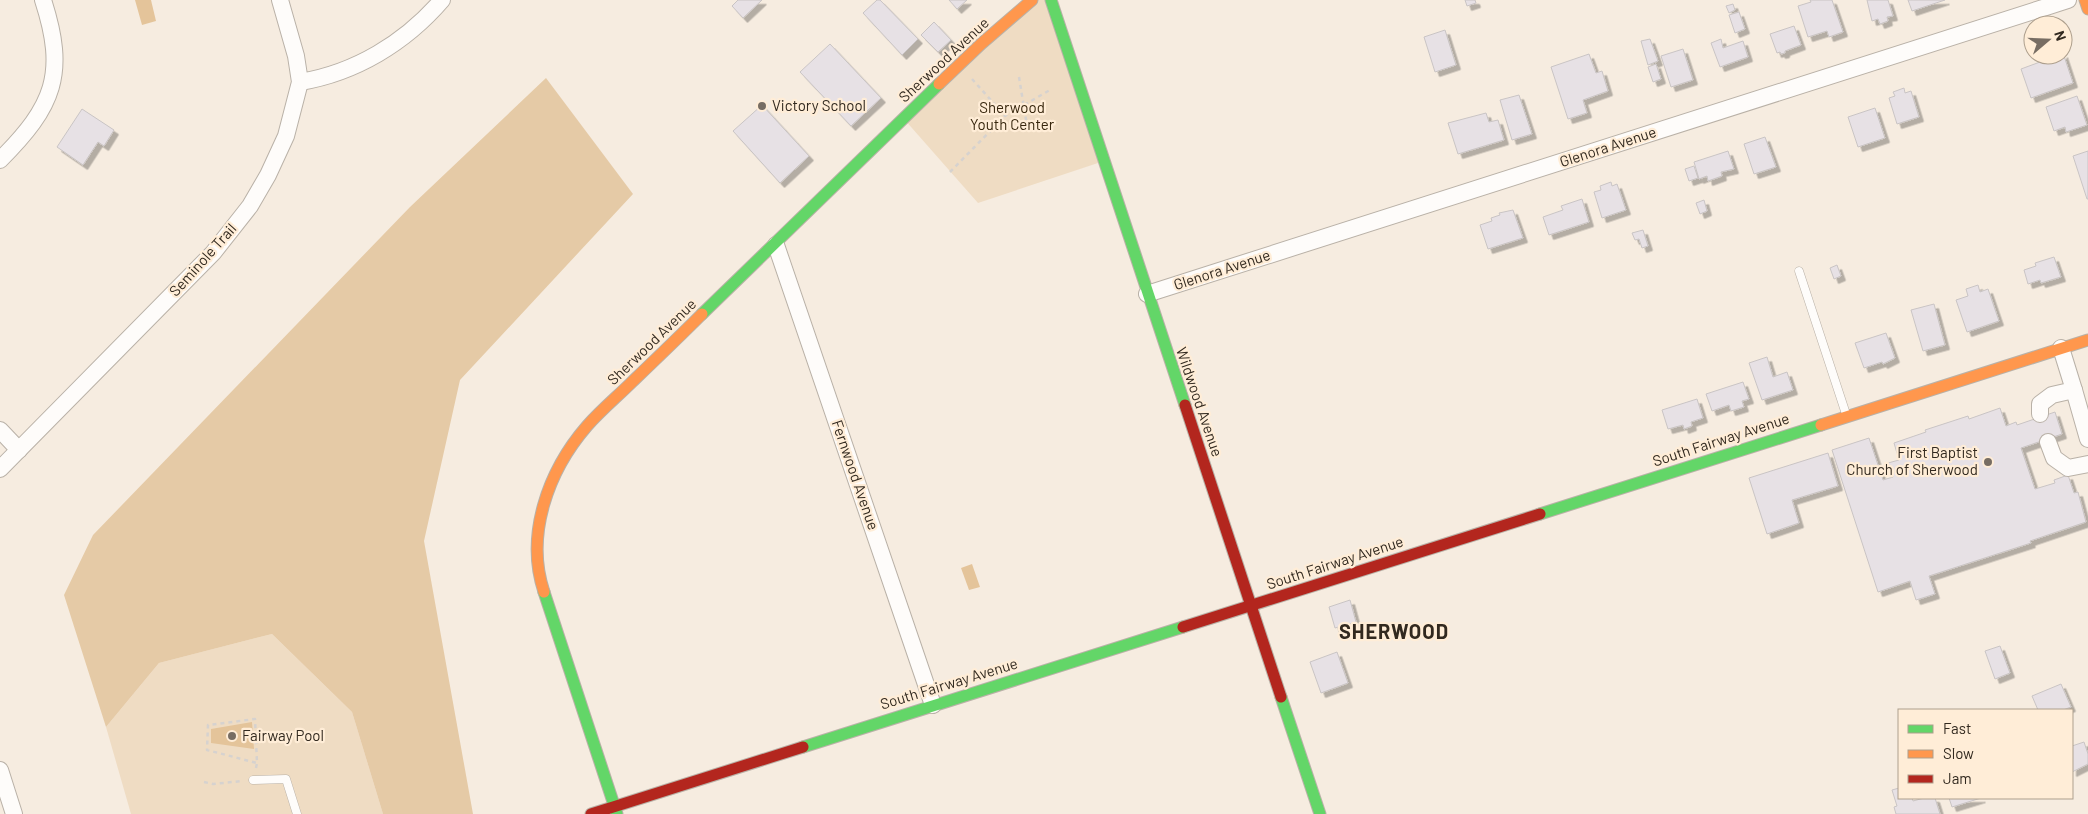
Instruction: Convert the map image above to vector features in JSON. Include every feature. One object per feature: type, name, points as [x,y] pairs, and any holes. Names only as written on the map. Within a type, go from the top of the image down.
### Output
[{"type":"street","points":[[0,160],[27,131],[44,106],[53,82],[54,44],[43,0]]},
{"type":"street","name":"Seminole Trail","points":[[0,469],[229,235],[250,206],[268,175],[286,136],[300,82],[296,56],[280,0]]},
{"type":"street","points":[[300,82],[320,79],[374,56],[398,41],[421,23],[442,0]]},
{"type":"street","name":"Sherwood Avenue","points":[[616,810],[543,592],[536,555],[541,509],[557,468],[570,446],[587,426],[960,65],[1032,0]]},
{"type":"street","name":"Wildwood Avenue","points":[[1051,0],[1320,814]]},
{"type":"street","name":"Glenora Avenue","points":[[1147,294],[2068,0]]},
{"type":"street","points":[[2085,0],[2088,9]]},
{"type":"street","name":"Fernwood Avenue","points":[[776,244],[933,705]]},
{"type":"street","name":"South Fairway Avenue","points":[[591,814],[616,810],[933,705],[1252,606],[2088,340]]},
{"type":"street","points":[[2061,348],[2088,439]]},
{"type":"street","points":[[2040,414],[2040,404],[2052,395],[2074,390]]},
{"type":"street","points":[[0,430],[19,450]]},
{"type":"street","points":[[2048,442],[2054,458],[2068,468],[2088,464]]},
{"type":"street","points":[[0,770],[14,814]]},
{"type":"lane","points":[[1799,271],[1847,416]]},
{"type":"lane","points":[[253,780],[286,779],[297,814]]},
{"type":"path","points":[[960,65],[1005,116]]},
{"type":"path","points":[[1019,77],[1028,132]]},
{"type":"path","points":[[950,172],[1005,116],[1050,90]]},
{"type":"path","points":[[204,782],[213,784],[253,780],[257,763],[255,719],[208,725],[207,750],[257,763]]},
{"type":"green space","name":"Sherwood Youth Center","points":[[1033,0],[1051,0],[1104,161],[978,203],[904,119]]},
{"type":"green space","points":[[272,634],[352,712],[383,814],[131,814],[106,727],[159,663]]},
{"type":"shaded area","points":[[135,0],[151,0],[156,21],[142,25]]},
{"type":"shaded area","points":[[546,78],[633,194],[460,380],[424,541],[473,814],[383,814],[352,712],[272,634],[159,663],[106,727],[64,595],[93,535],[410,207]]},
{"type":"shaded area","points":[[972,564],[980,587],[969,590],[961,568]]},
{"type":"shaded area","name":"Fairway Pool","points":[[252,722],[254,749],[211,743],[211,729]]},
{"type":"building","points":[[738,0],[762,0],[743,18],[732,6]]},
{"type":"building","points":[[877,0],[880,0],[918,39],[902,55],[863,13]]},
{"type":"building","points":[[949,0],[967,0],[957,9]]},
{"type":"building","points":[[1465,0],[1475,0],[1476,3],[1467,6]]},
{"type":"building","points":[[1810,0],[1832,0],[1843,32],[1829,37],[1827,31],[1808,37],[1798,6],[1811,2]]},
{"type":"building","points":[[1867,0],[1888,0],[1893,16],[1887,17],[1888,21],[1880,24],[1878,19],[1872,21]]},
{"type":"building","points":[[1908,0],[1945,0],[1912,11]]},
{"type":"building","points":[[1733,4],[1735,10],[1729,13],[1726,6]]},
{"type":"building","points":[[1739,12],[1745,29],[1735,33],[1729,15]]},
{"type":"building","points":[[934,22],[951,40],[938,52],[921,35]]},
{"type":"building","points":[[1794,26],[1801,45],[1785,51],[1785,53],[1777,53],[1770,34]]},
{"type":"building","points":[[1445,30],[1456,65],[1435,72],[1424,37]]},
{"type":"building","points":[[1650,39],[1658,61],[1648,65],[1641,41]]},
{"type":"building","points":[[1721,39],[1723,48],[1743,41],[1748,57],[1720,67],[1711,43]]},
{"type":"building","points":[[830,44],[881,98],[851,126],[800,72]]},
{"type":"building","points":[[1683,49],[1693,80],[1671,87],[1661,56]]},
{"type":"building","points":[[1589,54],[1596,73],[1602,71],[1608,91],[1583,100],[1587,113],[1568,119],[1551,67]]},
{"type":"building","points":[[1656,64],[1661,79],[1653,82],[1648,67]]},
{"type":"building","points":[[2032,65],[2067,65],[2073,83],[2031,98],[2021,69]]},
{"type":"building","points":[[1904,88],[1905,93],[1911,91],[1919,117],[1897,124],[1889,98],[1895,96],[1893,92]]},
{"type":"building","points":[[1519,95],[1532,134],[1512,140],[1500,100]]},
{"type":"building","points":[[2077,96],[2087,125],[2066,132],[2065,127],[2054,131],[2046,107]]},
{"type":"building","points":[[762,105],[809,156],[780,183],[733,131]]},
{"type":"building","points":[[1875,108],[1885,138],[1858,147],[1848,117]]},
{"type":"building","points":[[82,109],[114,130],[104,146],[98,142],[83,165],[57,147]]},
{"type":"building","points":[[1486,113],[1489,122],[1498,120],[1504,140],[1458,154],[1448,123]]},
{"type":"building","points":[[1765,137],[1776,167],[1754,174],[1744,144]]},
{"type":"building","points":[[1728,151],[1734,169],[1721,172],[1722,176],[1708,181],[1707,176],[1699,179],[1694,162]]},
{"type":"building","points":[[2088,151],[2088,199],[2087,199],[2073,156]]},
{"type":"building","points":[[1694,166],[1698,178],[1689,181],[1685,169]]},
{"type":"building","points":[[1611,182],[1612,186],[1617,184],[1626,210],[1602,218],[1594,192],[1601,190],[1600,186]]},
{"type":"building","points":[[1582,199],[1589,222],[1549,235],[1543,217],[1563,210],[1561,206]]},
{"type":"building","points":[[1704,200],[1707,211],[1700,214],[1696,203]]},
{"type":"building","points":[[1513,210],[1523,238],[1488,249],[1480,225],[1492,221],[1491,218],[1500,215],[1499,213]]},
{"type":"building","points":[[1643,230],[1648,246],[1642,248],[1639,239],[1635,240],[1632,233]]},
{"type":"building","points":[[2054,257],[2061,277],[2041,283],[2040,280],[2028,284],[2024,270],[2036,266],[2035,263]]},
{"type":"building","points":[[1837,265],[1841,276],[1834,279],[1830,268]]},
{"type":"building","points":[[1978,285],[1980,292],[1988,289],[1999,321],[1967,332],[1956,300],[1968,296],[1966,289]]},
{"type":"building","points":[[1934,304],[1945,345],[1923,351],[1911,310]]},
{"type":"building","points":[[1886,333],[1895,358],[1883,364],[1882,362],[1864,368],[1855,343]]},
{"type":"building","points":[[1767,357],[1773,377],[1787,372],[1793,390],[1762,400],[1749,363]]},
{"type":"building","points":[[1743,382],[1749,399],[1742,401],[1744,407],[1731,411],[1729,405],[1712,411],[1706,394]]},
{"type":"building","points":[[1697,399],[1703,418],[1691,422],[1692,426],[1684,429],[1683,425],[1668,429],[1662,410]]},
{"type":"building","points":[[2000,408],[2006,426],[2016,422],[2017,425],[2055,412],[2062,434],[2021,448],[2035,489],[2055,483],[2054,480],[2068,475],[2074,493],[2078,492],[2086,522],[2030,541],[2031,543],[1929,576],[1935,594],[1916,600],[1910,581],[1878,592],[1832,450],[1869,438],[1883,480],[1893,477],[1888,463],[1899,460],[1894,443],[1926,432],[1925,430],[1968,416],[1969,419]]},
{"type":"building","points":[[1828,453],[1838,486],[1792,500],[1799,523],[1767,534],[1749,478]]},
{"type":"building","points":[[1350,600],[1356,622],[1335,628],[1329,607]]},
{"type":"building","points":[[2000,646],[2010,673],[1995,679],[1985,651]]},
{"type":"building","points":[[1337,652],[1348,683],[1321,693],[1310,662]]},
{"type":"building","points":[[2061,684],[2071,707],[2066,709],[2038,709],[2032,696]]},
{"type":"building","points":[[2084,742],[2088,754],[2088,764],[2073,772],[2073,746]]},
{"type":"building","points":[[1898,788],[1898,799],[1912,799],[1913,801],[1935,799],[1940,814],[1896,814],[1894,807],[1897,806],[1892,790]]},
{"type":"building","points":[[1949,799],[1978,799],[1952,807]]},
{"type":"traffic: fast","points":[[1051,0],[1185,405]]},
{"type":"traffic: fast","points":[[702,314],[939,84]]},
{"type":"traffic: fast","points":[[1540,514],[1821,425]]},
{"type":"traffic: fast","points":[[544,592],[617,814]]},
{"type":"traffic: fast","points":[[803,747],[1183,627]]},
{"type":"traffic: fast","points":[[1281,697],[1320,814]]},
{"type":"traffic: slow","points":[[939,84],[981,44],[1032,0]]},
{"type":"traffic: slow","points":[[2085,0],[2088,9]]},
{"type":"traffic: slow","points":[[544,592],[537,548],[539,526],[551,483],[561,463],[592,420],[702,314]]},
{"type":"traffic: slow","points":[[1821,425],[2088,340]]},
{"type":"traffic: jam","points":[[1185,405],[1281,697]]},
{"type":"traffic: jam","points":[[1183,627],[1540,514]]},
{"type":"traffic: jam","points":[[591,814],[803,747]]},
{"type":"place","name":"Victory School","points":[[762,106]]},
{"type":"place","name":"First Baptist Church of Sherwood","points":[[1988,462]]},
{"type":"place","name":"Fairway Pool","points":[[232,736]]},
{"type":"district","name":"SHERWOOD","points":[[1394,632]]}]
